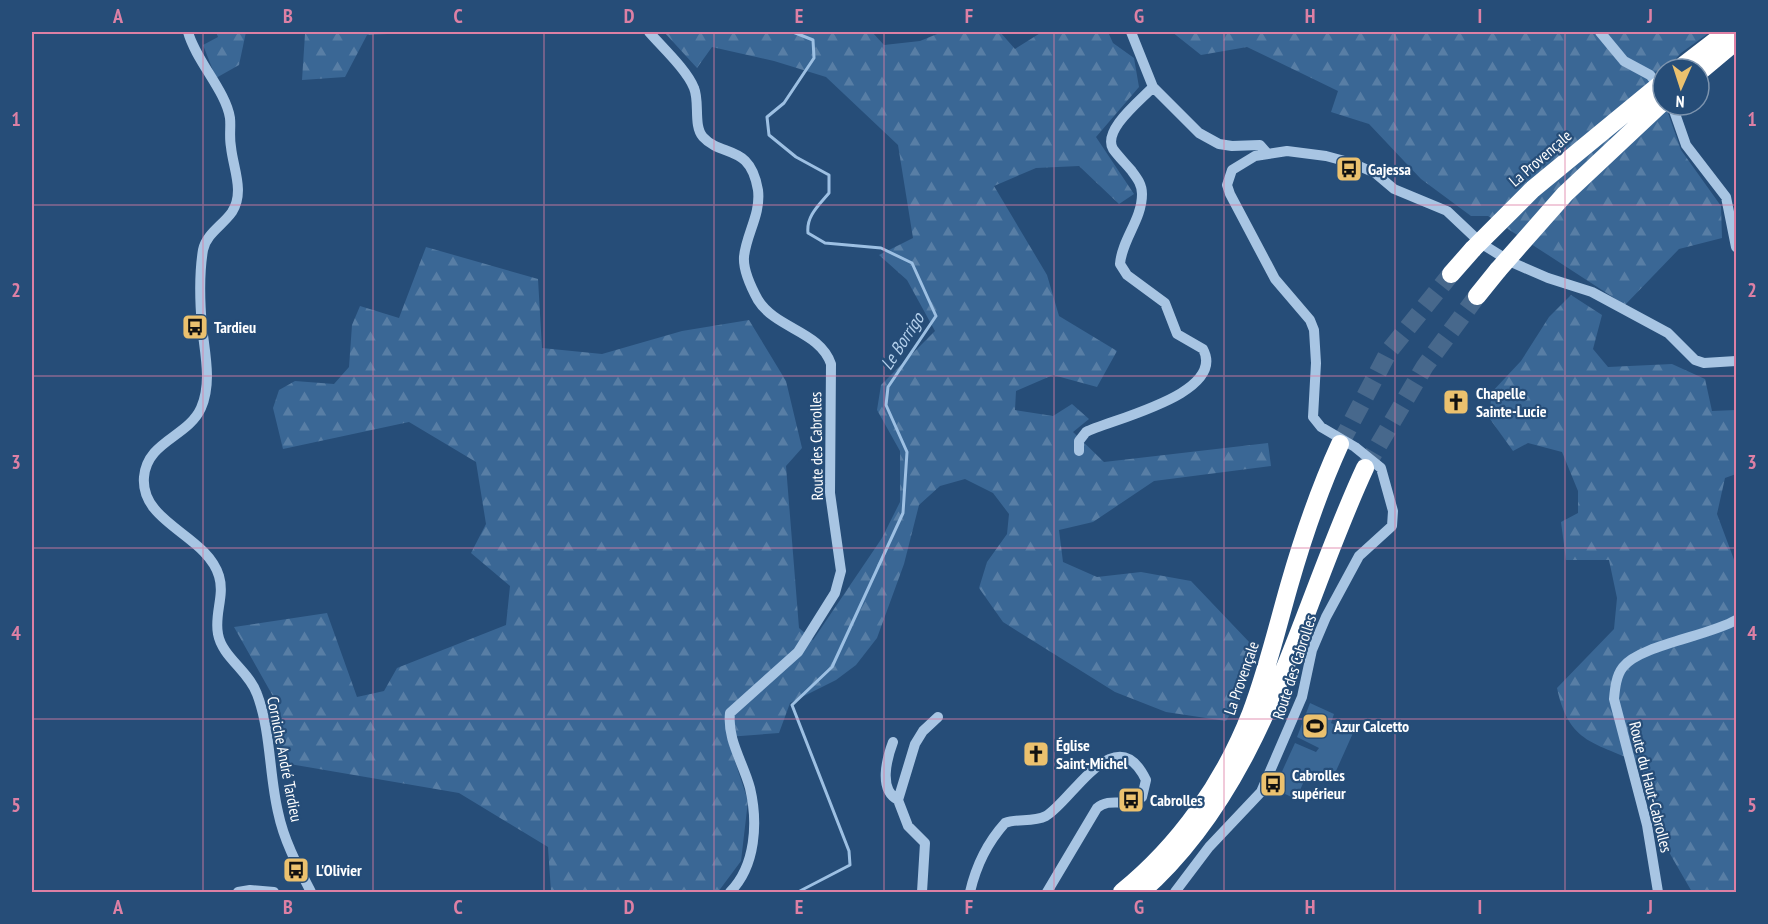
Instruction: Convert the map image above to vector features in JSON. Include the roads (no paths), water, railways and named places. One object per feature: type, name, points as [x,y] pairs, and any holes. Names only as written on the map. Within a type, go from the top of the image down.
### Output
[{"type":"highway","points":[[1694,57],[1726,32]]},
{"type":"highway","points":[[1711,62],[1737,41]]},
{"type":"highway","name":"La Provençale","points":[[1451,274],[1533,189],[1651,92]]},
{"type":"highway","points":[[1477,296],[1565,194],[1651,113]]},
{"type":"highway","name":"La Provençale","points":[[1122,892],[1159,858],[1193,819],[1239,742],[1263,678],[1309,519],[1340,444]]},
{"type":"highway","name":"La Provençale","points":[[1141,892],[1177,858],[1203,826],[1242,764],[1267,711],[1334,539],[1365,468]]},
{"type":"street","name":"Corniche André Tardieu","points":[[188,32],[197,57],[225,103],[230,117],[231,147],[239,188],[232,212],[210,237],[203,250],[201,303],[207,373],[201,408],[192,421],[165,440],[147,461],[144,489],[146,499],[167,521],[192,539],[212,563],[219,576],[222,595],[217,613],[218,635],[257,693],[278,813],[287,843],[311,892]]},
{"type":"street","name":"Route des Cabrolles","points":[[649,32],[693,85],[698,98],[700,131],[703,137],[741,155],[752,173],[758,191],[756,219],[744,257],[747,272],[759,301],[777,319],[818,343],[828,354],[831,364],[830,493],[841,571],[836,593],[798,652],[730,713],[728,728],[750,789],[754,832],[751,859],[737,885],[730,892]]},
{"type":"street","points":[[1131,32],[1153,87],[1208,139],[1232,146],[1260,145],[1267,153]]},
{"type":"street","points":[[1600,32],[1616,53],[1651,76]]},
{"type":"street","points":[[1079,451],[1079,441],[1086,432],[1178,396],[1203,372],[1207,363],[1203,349],[1176,334],[1165,303],[1127,275],[1120,264],[1124,245],[1136,221],[1142,196],[1138,178],[1112,147],[1111,138],[1122,119],[1153,87]]},
{"type":"street","points":[[1676,117],[1686,145],[1726,197],[1737,247]]},
{"type":"street","name":"Route des Cabrolles","points":[[1175,892],[1209,848],[1261,792],[1302,697],[1312,650],[1326,617],[1359,556],[1387,533],[1393,522],[1390,494],[1381,468],[1355,447],[1321,427],[1313,417],[1316,363],[1314,330],[1310,320],[1275,279],[1230,194],[1227,185],[1232,170],[1255,156],[1287,151],[1326,156],[1365,168],[1394,189],[1447,211],[1482,243],[1511,262],[1548,278],[1592,292],[1668,333],[1695,360],[1704,363],[1737,362]]},
{"type":"street","name":"Route du Haut-Cabrolles","points":[[1658,892],[1647,825],[1616,710],[1615,689],[1623,666],[1636,657],[1705,634],[1737,620]]},
{"type":"street","points":[[898,800],[915,744],[923,731],[938,717]]},
{"type":"street","points":[[893,742],[886,771],[888,786],[894,798],[898,800],[909,826],[925,843],[922,892]]},
{"type":"street","points":[[970,892],[973,879],[991,838],[1005,823],[1032,820],[1048,815],[1087,773],[1102,762],[1119,759],[1137,766],[1146,780],[1142,797],[1129,804],[1107,802],[1097,808],[1047,892]]},
{"type":"street","points":[[238,892],[250,890],[274,892]]},
{"type":"waterway","name":"Le Borrigo","points":[[784,32],[793,32],[813,40],[814,58],[784,103],[767,117],[769,135],[796,157],[829,175],[829,193],[811,216],[808,233],[825,243],[881,248],[912,263],[936,316],[888,387],[886,405],[907,452],[903,513],[832,667],[792,705],[849,851],[850,865],[798,892]]},
{"type":"tunnel","points":[[1340,444],[1389,351],[1451,274]]},
{"type":"tunnel","points":[[1365,468],[1425,366],[1477,296]]},
{"type":"place","name":"Gajessa","points":[[1349,169]]},
{"type":"place","name":"Tardieu","points":[[195,327]]},
{"type":"place","name":"Chapelle Sainte-Lucie","points":[[1456,402]]},
{"type":"place","name":"Azur Calcetto","points":[[1315,726]]},
{"type":"place","name":"Église Saint-Michel","points":[[1036,754]]},
{"type":"place","name":"Cabrolles supérieur","points":[[1273,784]]},
{"type":"place","name":"Cabrolles","points":[[1131,800]]},
{"type":"place","name":"L'Olivier","points":[[296,870]]}]
